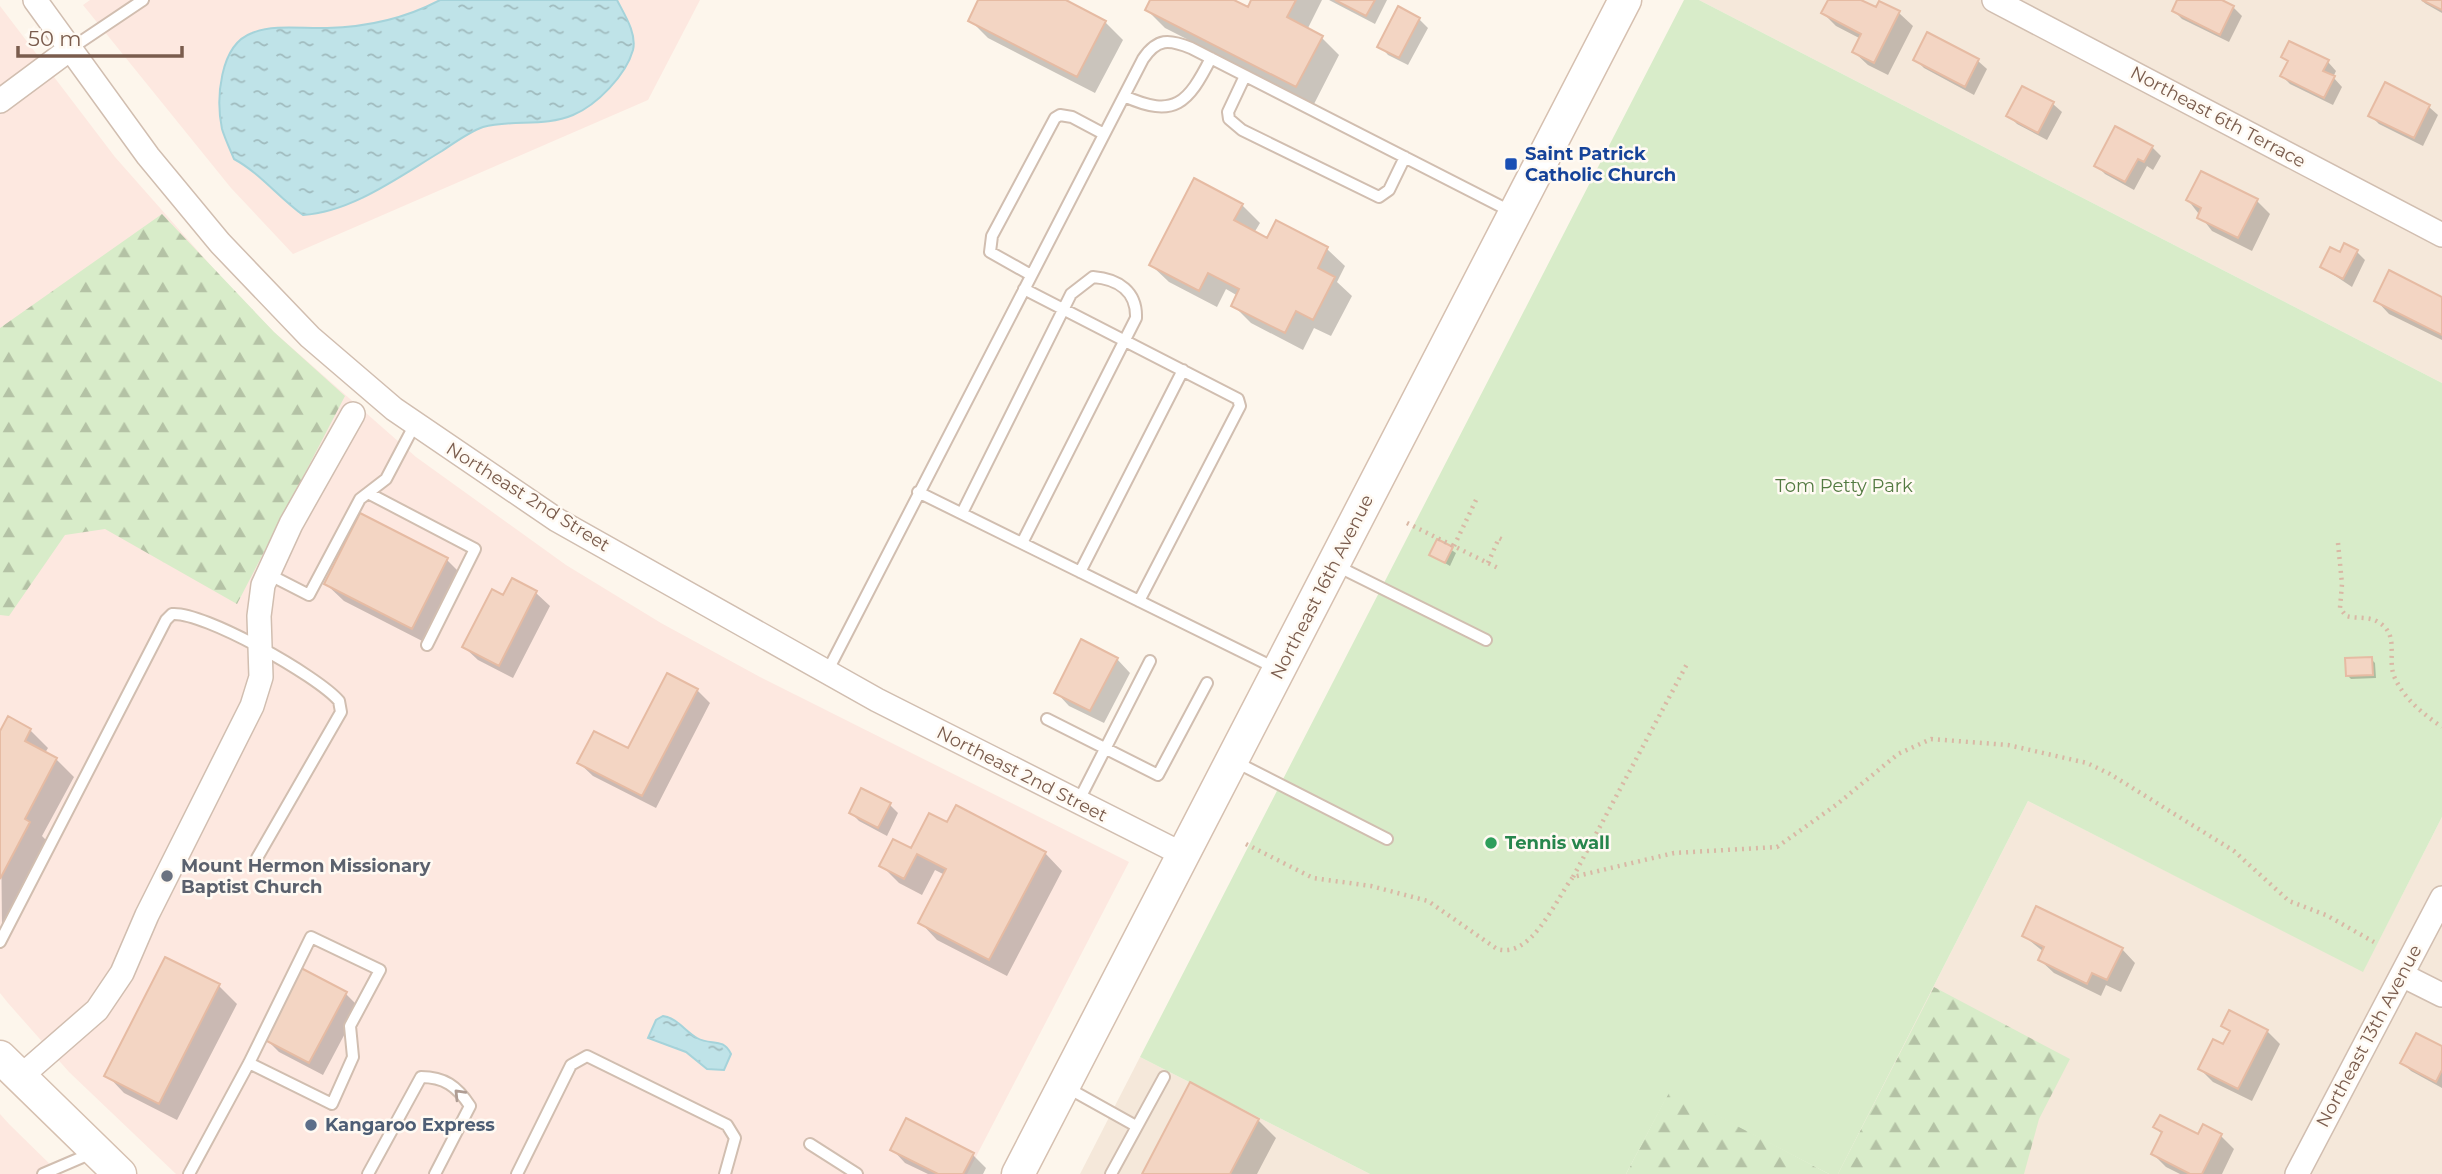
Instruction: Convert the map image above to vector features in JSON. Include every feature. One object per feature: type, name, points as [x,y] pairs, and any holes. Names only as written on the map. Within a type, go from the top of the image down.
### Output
[{"type":"street","name":"Northeast 2nd Street","points":[[35,0],[148,156],[220,243],[310,337],[394,410],[557,520],[897,711],[1184,856]]},
{"type":"street","name":"Northeast 16th Avenue","points":[[1018,1174],[1625,0]]},
{"type":"street","name":"Northeast 6th Terrace","points":[[1994,0],[2442,235]]},
{"type":"street","points":[[0,101],[70,49]]},
{"type":"street","points":[[120,1174],[9,1068],[97,1010],[122,973],[147,915],[252,706],[261,677],[259,616],[263,586],[291,524],[354,414]]},
{"type":"street","name":"Northeast 13th Avenue","points":[[2297,1174],[2442,898]]},
{"type":"street","points":[[2402,975],[2442,995]]},
{"type":"lane","points":[[70,49],[143,0]]},
{"type":"lane","points":[[827,671],[1149,49],[1164,40],[1181,44],[1515,214]]},
{"type":"lane","points":[[1124,96],[1155,107],[1176,106],[1189,96],[1211,58]]},
{"type":"lane","points":[[1245,76],[1228,111],[1229,119],[1242,130],[1379,197],[1389,190],[1405,158]]},
{"type":"lane","points":[[1031,275],[995,257],[990,251],[992,236],[1055,118],[1060,114],[1072,117],[1104,135]]},
{"type":"lane","points":[[962,513],[1071,294],[1093,277],[1112,281],[1125,288],[1135,300],[1136,318],[1021,543]]},
{"type":"lane","points":[[1024,289],[1233,396],[1240,406],[1139,601]]},
{"type":"lane","points":[[1080,572],[1184,370]]},
{"type":"lane","points":[[268,574],[309,595],[360,499],[386,479],[415,424]]},
{"type":"lane","points":[[918,492],[1280,670]]},
{"type":"lane","points":[[368,493],[475,549],[427,645]]},
{"type":"lane","points":[[1334,564],[1486,639]]},
{"type":"lane","points":[[0,942],[166,620],[172,614],[190,616],[260,648],[330,691],[339,701],[341,712],[257,858]]},
{"type":"lane","points":[[1078,802],[1150,661]]},
{"type":"lane","points":[[1047,719],[1158,775],[1207,683]]},
{"type":"lane","points":[[1233,761],[1387,839]]},
{"type":"lane","points":[[189,1174],[249,1063],[311,937],[380,971],[350,1026],[354,1058],[332,1104],[249,1063]]},
{"type":"lane","points":[[517,1174],[571,1065],[587,1056],[727,1125],[735,1138],[725,1174]]},
{"type":"lane","points":[[369,1174],[421,1077],[438,1077],[460,1091],[470,1106],[435,1174]]},
{"type":"lane","points":[[1111,1174],[1164,1077]]},
{"type":"lane","points":[[1064,1086],[1136,1126]]},
{"type":"lane","points":[[810,1144],[857,1174]]},
{"type":"lane","points":[[43,1174],[95,1151]]},
{"type":"path","points":[[1454,546],[1476,500]]},
{"type":"path","points":[[1407,523],[1500,569]]},
{"type":"path","points":[[1488,563],[1499,538],[1505,541]]},
{"type":"path","points":[[2338,543],[2342,584],[2340,608],[2346,616],[2371,619],[2385,627],[2392,645],[2393,674],[2401,689],[2421,712],[2442,727]]},
{"type":"path","points":[[1246,844],[1313,878],[1371,886],[1428,901],[1497,949],[1506,951],[1526,943],[1541,926],[1573,877],[1688,663]]},
{"type":"path","points":[[1573,877],[1674,853],[1777,846],[1836,805],[1899,754],[1931,739],[2008,745],[2087,763],[2110,774],[2234,851],[2289,901],[2326,915],[2374,942]]},
{"type":"shaded area","points":[[90,0],[700,0],[648,100],[293,254],[231,188],[83,5]]},
{"type":"shaded area","points":[[1699,0],[2442,0],[2442,383]]},
{"type":"shaded area","points":[[0,6],[115,157],[228,285],[274,332],[416,457],[566,565],[661,623],[760,677],[1129,862],[967,1174],[176,1174],[69,1072],[8,1003],[0,993]]},
{"type":"shaded area","points":[[2028,801],[2363,971],[2442,817],[2442,1174],[1838,1174]]},
{"type":"shaded area","points":[[1140,1057],[1370,1174],[1080,1174]]},
{"type":"shaded area","points":[[0,1114],[9,1124],[60,1174],[0,1174]]},
{"type":"green space","name":"Tom Petty Park","points":[[1684,0],[1699,0],[2442,383],[2442,817],[2363,972],[2028,801],[1838,1174],[1829,1174],[1670,1091],[1626,1174],[1370,1174],[1140,1057]]},
{"type":"green space","points":[[162,214],[274,332],[345,396],[237,604],[105,529],[65,535],[9,616],[0,615],[0,328]]},
{"type":"green space","points":[[1934,987],[2070,1059],[2039,1119],[2024,1174],[1838,1174]]},
{"type":"green space","points":[[1670,1090],[1829,1174],[1626,1174]]},
{"type":"water","points":[[440,0],[617,0],[632,30],[633,50],[624,69],[601,97],[573,115],[551,121],[483,127],[375,191],[321,212],[303,215],[234,159],[222,129],[220,89],[226,61],[241,39],[261,30],[356,26],[400,17]]},
{"type":"water","points":[[663,1016],[677,1022],[697,1038],[724,1045],[731,1054],[724,1070],[707,1069],[686,1052],[648,1038],[656,1020]]},
{"type":"building","points":[[978,0],[1066,0],[1106,21],[1077,77],[968,21]]},
{"type":"building","points":[[1150,0],[1234,0],[1248,7],[1251,0],[1296,0],[1287,17],[1323,36],[1296,87],[1145,10]]},
{"type":"building","points":[[1335,0],[1375,0],[1366,16]]},
{"type":"building","points":[[1828,0],[1861,0],[1876,7],[1879,1],[1900,11],[1874,63],[1852,52],[1861,34],[1821,13]]},
{"type":"building","points":[[2177,0],[2222,0],[2234,6],[2220,35],[2172,11]]},
{"type":"building","points":[[2422,0],[2442,0],[2442,10]]},
{"type":"building","points":[[1398,6],[1420,18],[1399,58],[1377,47]]},
{"type":"building","points":[[1927,32],[1979,59],[1965,87],[1913,60]]},
{"type":"building","points":[[2289,41],[2329,60],[2323,71],[2335,76],[2324,98],[2280,76],[2288,61],[2281,57]]},
{"type":"building","points":[[2385,82],[2430,105],[2414,138],[2368,116]]},
{"type":"building","points":[[2022,86],[2054,102],[2038,133],[2006,116]]},
{"type":"building","points":[[2115,126],[2153,146],[2144,162],[2138,159],[2125,182],[2094,166]]},
{"type":"building","points":[[2201,171],[2258,199],[2238,238],[2197,218],[2201,208],[2186,200]]},
{"type":"building","points":[[1194,178],[1243,204],[1234,220],[1267,238],[1276,220],[1328,247],[1318,268],[1335,277],[1313,320],[1296,311],[1285,333],[1231,306],[1239,289],[1208,273],[1199,291],[1149,265]]},
{"type":"building","points":[[2344,243],[2358,250],[2343,279],[2320,267],[2330,247],[2340,252]]},
{"type":"building","points":[[2389,270],[2442,297],[2442,335],[2374,301]]},
{"type":"building","points":[[360,513],[448,558],[412,629],[324,584]]},
{"type":"building","points":[[1437,539],[1453,547],[1445,563],[1429,555]]},
{"type":"building","points":[[512,578],[537,591],[499,666],[462,647],[492,589],[503,595]]},
{"type":"building","points":[[1081,639],[1118,658],[1090,711],[1054,693]]},
{"type":"building","points":[[2372,657],[2373,675],[2346,676],[2345,658]]},
{"type":"building","points":[[667,673],[698,689],[642,796],[577,763],[594,731],[628,748]]},
{"type":"building","points":[[8,716],[31,729],[25,741],[57,758],[25,819],[30,822],[0,879],[0,731]]},
{"type":"building","points":[[861,788],[891,803],[878,828],[849,813]]},
{"type":"building","points":[[956,805],[1046,852],[989,960],[918,923],[946,869],[917,854],[904,879],[879,866],[893,839],[911,848],[929,813],[947,822]]},
{"type":"building","points":[[2036,906],[2123,948],[2107,980],[2092,973],[2087,984],[2038,960],[2044,947],[2022,936]]},
{"type":"building","points":[[165,957],[220,984],[159,1104],[104,1076]]},
{"type":"building","points":[[301,968],[347,992],[309,1063],[263,1039]]},
{"type":"building","points":[[2229,1010],[2268,1030],[2238,1089],[2198,1069],[2213,1039],[2223,1044],[2230,1031],[2221,1026]]},
{"type":"building","points":[[2416,1033],[2442,1046],[2442,1070],[2436,1082],[2400,1063]]},
{"type":"building","points":[[1190,1082],[1259,1119],[1230,1174],[1142,1174]]},
{"type":"building","points":[[2160,1115],[2198,1134],[2203,1124],[2222,1134],[2202,1174],[2190,1174],[2151,1154],[2162,1132],[2153,1127]]},
{"type":"building","points":[[906,1118],[974,1153],[963,1174],[938,1174],[890,1150]]},
{"type":"place","name":"Saint Patrick Catholic Church","points":[[1511,164]]},
{"type":"place","name":"Tennis wall","points":[[1491,843]]},
{"type":"place","name":"Mount Hermon Missionary Baptist Church","points":[[167,876]]},
{"type":"place","name":"Kangaroo Express","points":[[311,1125]]}]
